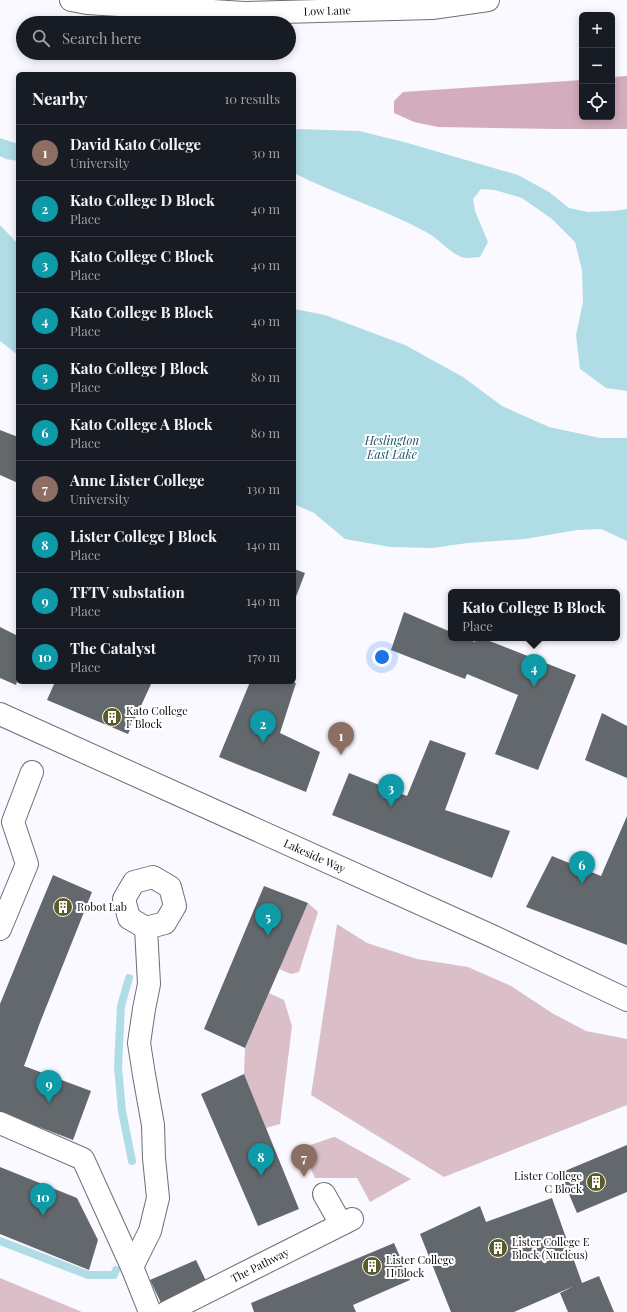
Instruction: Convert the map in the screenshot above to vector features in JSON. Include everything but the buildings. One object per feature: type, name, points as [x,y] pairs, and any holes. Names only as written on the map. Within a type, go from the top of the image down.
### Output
[{"type":"street","name":"Low Lane","points":[[71,0],[87,3],[244,13],[432,8],[488,0]]},
{"type":"street","name":"Lakeside Way","points":[[0,714],[492,936],[627,1000]]},
{"type":"street","points":[[0,929],[27,864],[13,822],[32,772]]},
{"type":"street","points":[[132,1267],[150,1231],[158,1198],[154,1158],[153,1125],[139,1044],[149,984],[146,928]]},
{"type":"street","points":[[0,1123],[83,1159],[132,1267],[150,1312]]},
{"type":"street","name":"The Pathway","points":[[167,1312],[347,1221],[324,1194]]},
{"type":"shaded area","points":[[627,76],[627,129],[438,127],[414,122],[394,113],[394,101],[403,92],[579,80],[579,120],[615,120],[615,77]]},
{"type":"shaded area","points":[[308,903],[318,912],[299,972],[291,974],[279,969]]},
{"type":"shaded area","points":[[337,924],[367,943],[417,959],[468,967],[511,986],[552,1013],[586,1031],[627,1039],[627,1105],[444,1177],[311,1095]]},
{"type":"shaded area","points":[[269,993],[284,1000],[292,1026],[280,1124],[266,1128],[244,1074],[245,1048]]},
{"type":"shaded area","points":[[334,1137],[411,1179],[370,1202],[357,1178],[315,1178],[301,1148]]},
{"type":"shaded area","points":[[0,1278],[82,1312],[0,1312]]},
{"type":"water","points":[[296,130],[359,131],[404,142],[518,175],[549,192],[569,208],[588,212],[627,209],[627,391],[606,388],[580,369],[576,335],[583,302],[582,270],[575,242],[552,219],[522,198],[495,190],[481,189],[473,199],[475,211],[488,242],[480,257],[463,258],[452,252],[431,235],[410,224],[296,174]]},
{"type":"water","points":[[0,138],[16,143],[16,161],[6,159],[0,156]]},
{"type":"water","points":[[0,225],[16,242],[16,353],[0,341]]},
{"type":"water","name":"Heslington East Lake","points":[[296,309],[325,315],[405,345],[463,377],[502,406],[549,427],[600,438],[627,438],[627,541],[601,529],[577,530],[525,539],[468,543],[432,548],[390,547],[345,539],[314,513],[296,505]]},
{"type":"waterway","points":[[129,978],[121,1006],[118,1067],[122,1111],[132,1161]]},
{"type":"waterway","points":[[0,1241],[88,1275],[114,1275],[116,1270]]},
{"type":"place","name":"Kato College B Block","points":[[534,687]]},
{"type":"place","name":"Kato College F Block","points":[[112,717]]},
{"type":"place","name":"Kato College D Block","points":[[263,743]]},
{"type":"place","name":"David Kato College","points":[[341,755]]},
{"type":"place","name":"Kato College C Block","points":[[391,807]]},
{"type":"place","name":"Kato College A Block","points":[[582,884]]},
{"type":"place","name":"Robot Lab","points":[[63,907]]},
{"type":"place","name":"Kato College J Block","points":[[268,936]]},
{"type":"place","name":"TFTV substation","points":[[49,1103]]},
{"type":"place","name":"Lister College J Block","points":[[261,1176]]},
{"type":"place","name":"Anne Lister College","points":[[304,1177]]},
{"type":"place","name":"Lister College C Block","points":[[596,1182]]},
{"type":"place","name":"The Catalyst","points":[[43,1216]]},
{"type":"place","name":"Lister College E Block (Nucleus)","points":[[498,1248]]},
{"type":"place","name":"Lister College H Block","points":[[372,1266]]}]
